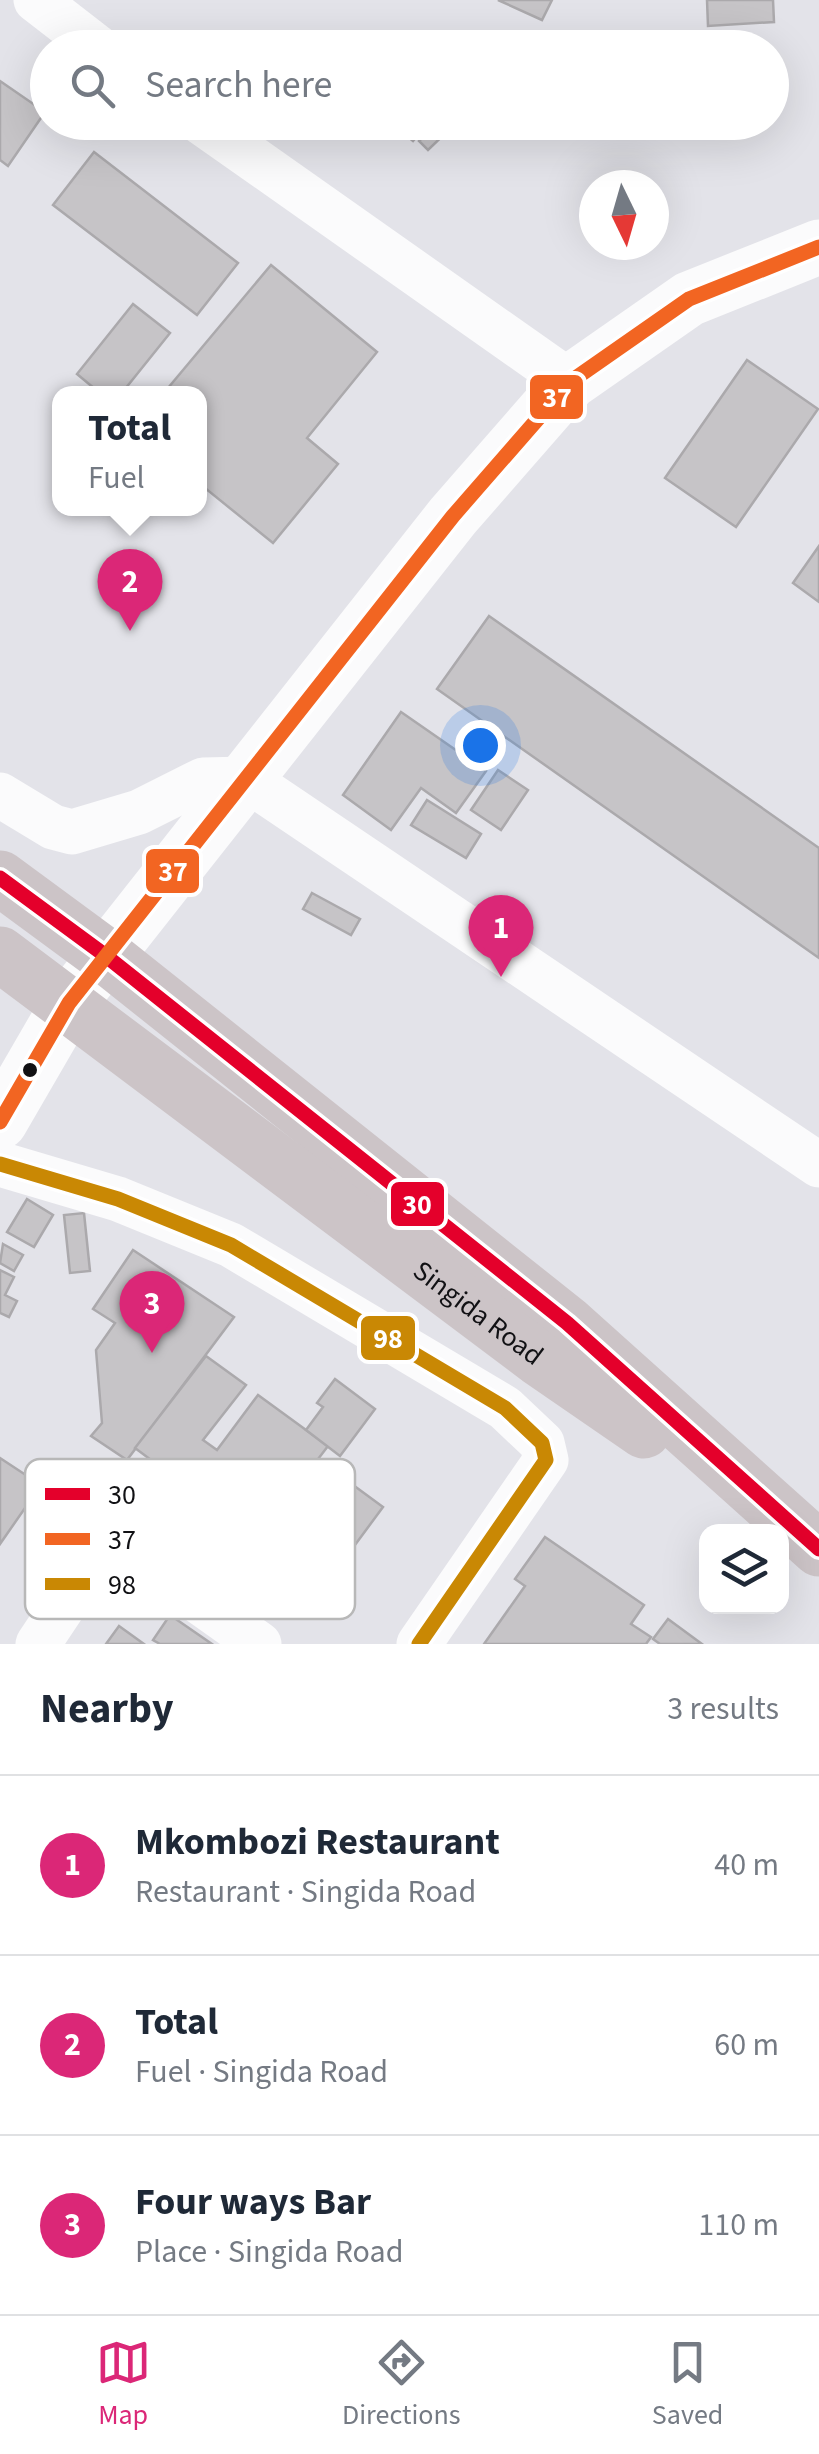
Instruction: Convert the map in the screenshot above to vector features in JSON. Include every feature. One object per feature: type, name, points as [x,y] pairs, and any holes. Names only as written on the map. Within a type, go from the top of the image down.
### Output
[{"type":"highway","name":"Singida Road","points":[[0,878],[106,956],[567,1323],[819,1550]]},
{"type":"highway","name":"Singida Road","points":[[0,954],[538,1358],[819,1550]]},
{"type":"street","points":[[36,0],[75,30]]},
{"type":"street","points":[[226,140],[570,382]]},
{"type":"street","points":[[0,1122],[69,1004],[453,516],[570,382],[689,300],[819,246]]},
{"type":"street","points":[[0,795],[53,827],[72,832],[139,812],[203,780],[246,778],[819,1166]]},
{"type":"street","points":[[0,1164],[118,1199],[231,1244],[505,1408],[542,1443],[546,1460],[419,1644]]},
{"type":"street","points":[[38,1644],[55,1619]]},
{"type":"street","points":[[223,1619],[259,1644]]},
{"type":"building","points":[[498,0],[552,0],[542,20]]},
{"type":"building","points":[[707,0],[773,0],[774,22],[708,26]]},
{"type":"building","points":[[0,81],[30,102],[30,134],[8,166],[0,160]]},
{"type":"building","points":[[420,140],[438,140],[428,150]]},
{"type":"building","points":[[94,152],[238,263],[197,315],[53,205]]},
{"type":"building","points":[[271,265],[377,352],[307,438],[338,464],[273,543],[207,490],[207,386],[170,386]]},
{"type":"building","points":[[133,304],[170,333],[127,386],[91,386],[77,374]]},
{"type":"building","points":[[747,360],[818,409],[736,527],[665,478]]},
{"type":"building","points":[[819,546],[819,602],[793,583]]},
{"type":"building","points":[[489,616],[819,848],[819,958],[437,689]]},
{"type":"building","points":[[401,712],[486,771],[456,813],[421,788],[391,830],[343,795]]},
{"type":"building","points":[[498,770],[528,790],[501,830],[471,810]]},
{"type":"building","points":[[427,800],[481,834],[466,858],[411,825]]},
{"type":"building","points":[[312,893],[360,919],[351,935],[303,909]]},
{"type":"building","points":[[27,1199],[53,1215],[34,1247],[7,1232]]},
{"type":"building","points":[[84,1213],[90,1271],[70,1273],[64,1215]]},
{"type":"building","points":[[3,1244],[23,1255],[14,1271],[0,1263]]},
{"type":"building","points":[[133,1250],[234,1317],[128,1459],[91,1436],[102,1423],[96,1350],[115,1323],[93,1309]]},
{"type":"building","points":[[0,1270],[14,1277],[5,1295],[17,1301],[9,1317],[0,1313]]},
{"type":"building","points":[[206,1356],[246,1385],[203,1440],[217,1450],[258,1395],[328,1446],[318,1459],[150,1459],[135,1448]]},
{"type":"building","points":[[335,1379],[375,1409],[340,1456],[306,1430],[323,1407],[317,1403]]},
{"type":"building","points":[[0,1458],[25,1474],[25,1508],[0,1544]]},
{"type":"building","points":[[355,1486],[383,1507],[355,1545]]},
{"type":"building","points":[[545,1537],[644,1605],[631,1624],[651,1637],[646,1644],[484,1644],[525,1586],[515,1579]]},
{"type":"building","points":[[167,1619],[176,1619],[212,1644],[160,1644],[153,1640]]},
{"type":"building","points":[[668,1619],[702,1644],[660,1644],[653,1639]]},
{"type":"building","points":[[119,1626],[144,1644],[106,1644]]},
{"type":"transit line","name":"37","points":[[0,1122],[69,1003],[453,516],[570,382],[689,299],[819,247]]},
{"type":"transit line","name":"30","points":[[0,878],[106,956],[567,1323],[819,1549]]},
{"type":"transit line","name":"98","points":[[0,1164],[118,1199],[231,1245],[505,1408],[542,1443],[546,1460],[419,1644]]},
{"type":"place","name":"Total","points":[[130,631]]},
{"type":"place","name":"Mkombozi Restaurant","points":[[501,977]]},
{"type":"place","name":"Four ways Bar","points":[[152,1353]]}]
